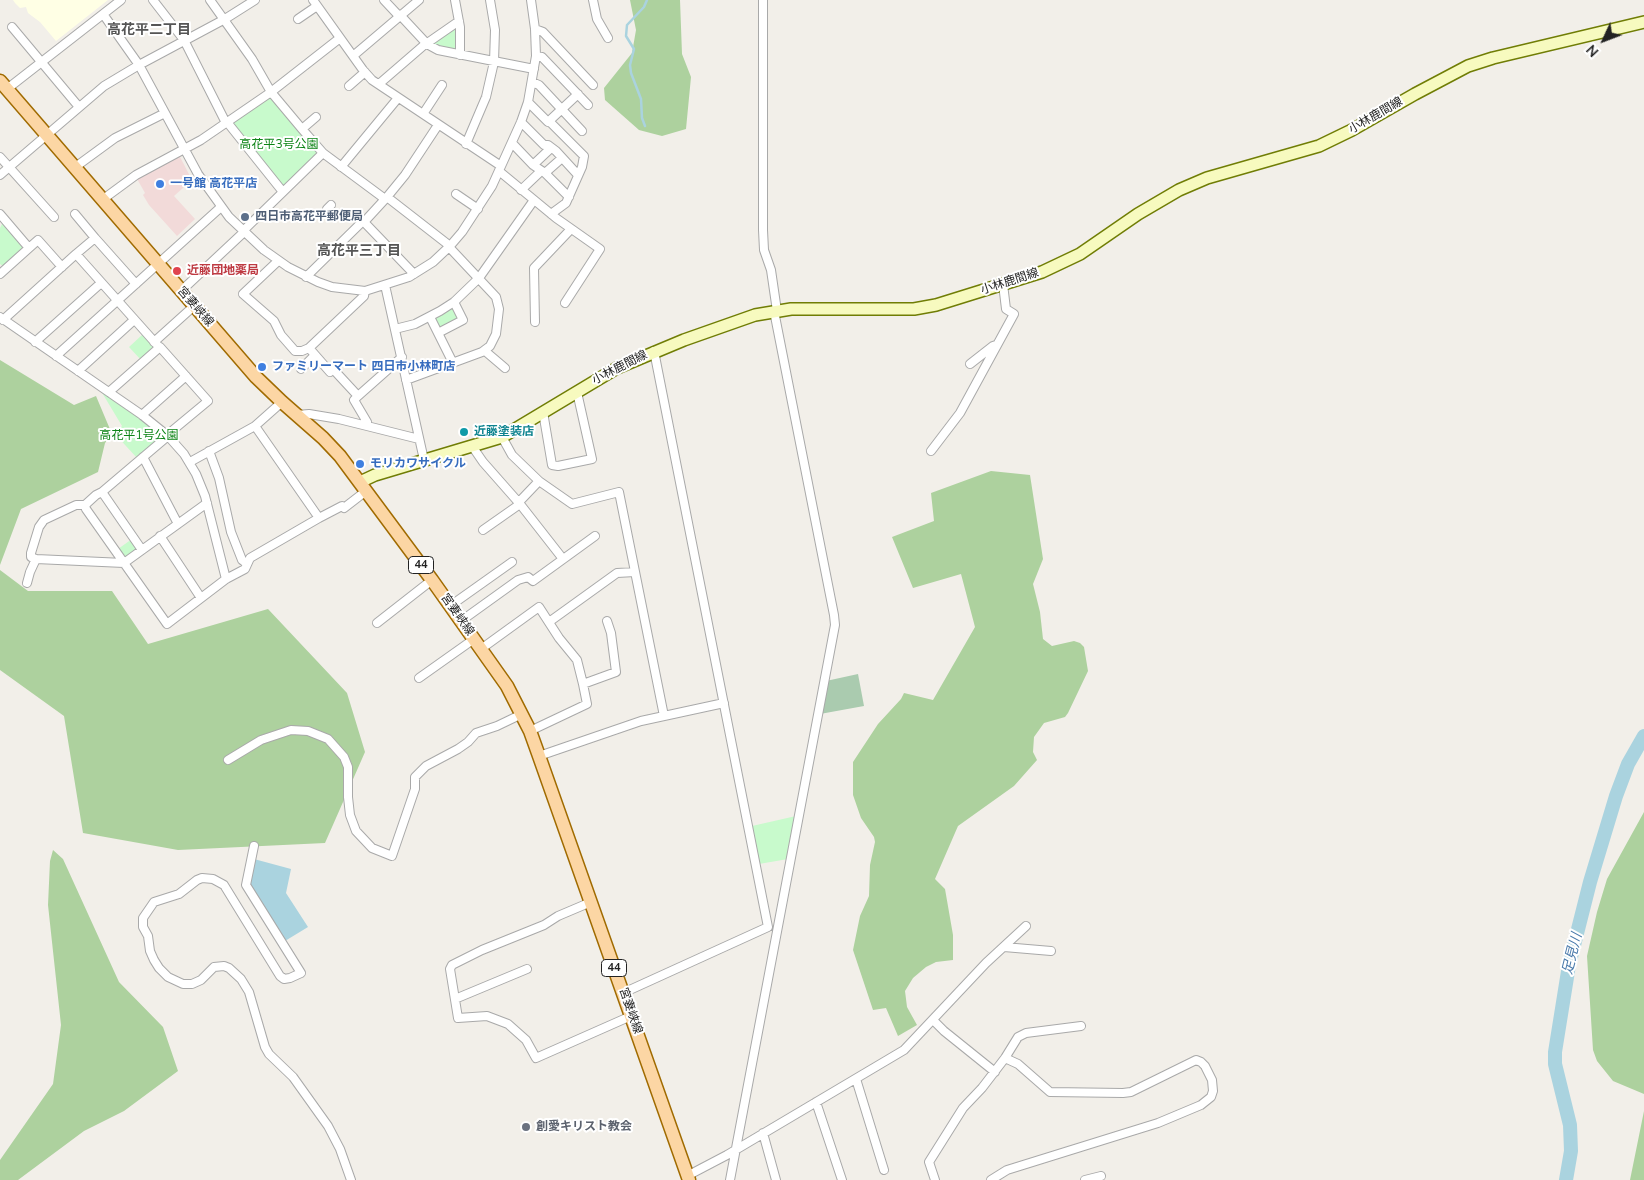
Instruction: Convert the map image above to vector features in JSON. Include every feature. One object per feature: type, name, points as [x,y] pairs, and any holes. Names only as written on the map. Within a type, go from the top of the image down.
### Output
[{"type":"main road","name":"小林鹿間線","points":[[363,486],[375,474],[502,437],[617,368],[654,351],[729,324],[776,311],[801,309],[914,309],[936,305],[1042,272],[1068,261],[1158,202],[1185,188],[1207,178],[1319,146],[1352,130],[1414,94],[1468,66],[1493,58],[1641,22]]},
{"type":"main road","name":"宮妻峡線","points":[[3,85],[256,377],[323,438],[363,486],[507,686],[522,714],[539,756],[688,1178]]},
{"type":"street","points":[[3,85],[40,63],[121,0]]},
{"type":"street","points":[[153,0],[184,40],[226,123],[283,192]]},
{"type":"street","points":[[210,0],[252,59],[272,92],[324,153],[450,247],[496,297],[499,309],[496,334],[485,351],[406,380]]},
{"type":"street","points":[[0,175],[104,86],[225,19],[255,0]]},
{"type":"street","points":[[384,0],[426,44],[438,50],[460,56],[534,69]]},
{"type":"street","points":[[353,56],[419,0]]},
{"type":"street","points":[[455,0],[459,21],[460,56]]},
{"type":"street","points":[[466,144],[486,97],[494,62],[495,30],[490,0]]},
{"type":"street","points":[[103,14],[139,65],[198,174],[221,207],[243,232],[278,261],[306,277],[332,287],[365,291],[385,286],[414,274],[433,262],[450,247],[478,209],[500,169],[528,102],[536,56],[531,0]]},
{"type":"street","points":[[592,0],[597,19],[608,38]]},
{"type":"street","points":[[730,1180],[835,625],[776,311],[771,270],[764,250],[763,0]]},
{"type":"street","points":[[298,19],[315,3],[365,72],[398,98],[500,169],[551,214],[600,249],[565,304]]},
{"type":"street","points":[[379,84],[426,44],[459,21]]},
{"type":"street","points":[[12,27],[40,63],[79,107]]},
{"type":"street","points":[[535,28],[543,32],[593,85]]},
{"type":"street","points":[[102,200],[136,175],[186,150],[272,92],[340,38]]},
{"type":"street","points":[[536,56],[542,57],[588,105]]},
{"type":"street","points":[[561,77],[573,65]]},
{"type":"street","points":[[349,86],[365,72]]},
{"type":"street","points":[[532,82],[540,85],[582,131]]},
{"type":"street","points":[[423,114],[442,85]]},
{"type":"street","points":[[549,121],[578,94]]},
{"type":"street","points":[[341,167],[398,98]]},
{"type":"street","points":[[528,102],[584,156],[582,167],[566,203],[551,214]]},
{"type":"street","points":[[74,168],[115,138],[165,113]]},
{"type":"street","points":[[302,129],[316,117]]},
{"type":"street","points":[[521,122],[544,145],[550,146],[578,175]]},
{"type":"street","points":[[306,277],[364,222],[386,198],[405,175],[438,125]]},
{"type":"street","points":[[533,165],[560,134]]},
{"type":"street","points":[[512,143],[568,197]]},
{"type":"street","points":[[181,291],[324,153]]},
{"type":"street","points":[[0,156],[54,217]]},
{"type":"street","points":[[522,190],[562,158]]},
{"type":"street","points":[[456,194],[478,209]]},
{"type":"street","points":[[395,329],[415,324],[430,317],[454,302],[480,278],[534,200]]},
{"type":"street","points":[[56,356],[221,207]]},
{"type":"street","points":[[75,214],[136,284]]},
{"type":"street","points":[[1,219],[29,248]]},
{"type":"street","points":[[364,222],[414,274]]},
{"type":"street","points":[[535,322],[534,268],[571,229]]},
{"type":"street","points":[[95,238],[1,318],[142,415],[167,435],[190,462],[201,485],[226,579]]},
{"type":"street","points":[[1,272],[38,240],[62,267]]},
{"type":"street","points":[[76,254],[208,400],[85,505],[76,505],[44,520],[40,524],[31,557],[36,559],[124,563],[207,503]]},
{"type":"street","points":[[278,261],[243,294],[274,321],[281,335],[292,349],[300,352],[308,348],[364,296],[365,291]]},
{"type":"street","points":[[35,342],[101,282]]},
{"type":"street","points":[[931,451],[960,414],[1014,314],[1006,309],[1003,284]]},
{"type":"street","points":[[385,286],[424,460]]},
{"type":"street","points":[[438,333],[463,320],[454,302]]},
{"type":"street","points":[[109,392],[194,306]]},
{"type":"street","points":[[430,317],[452,363]]},
{"type":"street","points":[[78,371],[134,320]]},
{"type":"street","points":[[970,364],[996,345]]},
{"type":"street","points":[[308,348],[330,372],[334,369],[358,396]]},
{"type":"street","points":[[485,351],[506,368]]},
{"type":"street","points":[[654,351],[768,927]]},
{"type":"street","points":[[301,369],[316,356]]},
{"type":"street","points":[[367,422],[354,400],[402,357]]},
{"type":"street","points":[[142,415],[186,376]]},
{"type":"street","points":[[543,412],[552,465],[558,466],[592,460],[577,392]]},
{"type":"street","points":[[190,462],[255,426],[282,402]]},
{"type":"street","points":[[296,415],[308,414],[339,419],[419,439]]},
{"type":"street","points":[[255,426],[319,518]]},
{"type":"street","points":[[502,437],[512,455],[539,481],[572,504],[619,492],[664,716]]},
{"type":"street","points":[[472,446],[483,462],[563,558]]},
{"type":"street","points":[[209,451],[232,532],[242,560],[247,564]]},
{"type":"street","points":[[143,457],[178,524]]},
{"type":"street","points":[[483,530],[519,503],[539,481]]},
{"type":"street","points":[[85,505],[167,624],[226,579],[246,570],[250,558],[319,518],[342,506],[344,508],[363,486]]},
{"type":"street","points":[[102,492],[142,550]]},
{"type":"street","points":[[160,536],[201,598]]},
{"type":"street","points":[[461,621],[518,580],[528,577],[533,581],[595,536]]},
{"type":"street","points":[[27,583],[36,559]]},
{"type":"street","points":[[450,606],[512,562]]},
{"type":"street","points":[[549,622],[617,573],[635,572]]},
{"type":"street","points":[[376,623],[432,580]]},
{"type":"street","points":[[419,678],[539,607],[559,638],[577,660],[587,704],[530,732]]},
{"type":"street","points":[[582,684],[616,672],[611,633],[607,621]]},
{"type":"street","points":[[539,756],[641,721],[724,703]]},
{"type":"street","points":[[228,760],[261,740],[291,730],[308,731],[328,740],[344,757],[348,767],[349,806],[356,830],[372,848],[392,856],[415,789],[415,777],[426,766],[468,742],[476,733],[497,726],[522,714]]},
{"type":"street","points":[[254,846],[246,885],[301,973],[284,979],[280,976],[224,885],[213,879],[202,878],[179,894],[154,902],[143,918],[143,927],[154,960],[168,977],[183,984],[192,984],[201,980],[214,967],[224,966],[241,979],[249,992],[265,1047],[269,1054],[293,1077],[328,1126],[340,1149],[351,1180]]},
{"type":"street","points":[[592,902],[558,916],[544,925],[452,964],[450,968],[458,1018],[487,1016],[508,1024],[526,1040],[536,1058],[631,1016]]},
{"type":"street","points":[[623,993],[779,922]]},
{"type":"street","points":[[688,1178],[904,1050],[986,963],[1026,926]]},
{"type":"street","points":[[1004,947],[1051,951]]},
{"type":"street","points":[[455,999],[527,969]]},
{"type":"street","points":[[933,1020],[995,1072]]},
{"type":"street","points":[[935,1180],[929,1162],[963,1108],[995,1072],[1018,1037],[1026,1033],[1081,1026]]},
{"type":"street","points":[[991,1180],[1007,1170],[1158,1124],[1200,1105],[1211,1097],[1213,1091],[1212,1080],[1205,1066],[1196,1060],[1131,1092],[1123,1093],[1050,1092],[1018,1064],[1005,1058]]},
{"type":"street","points":[[856,1079],[884,1170]]},
{"type":"street","points":[[816,1102],[842,1180]]},
{"type":"street","points":[[763,1133],[776,1180]]},
{"type":"street","points":[[1085,1180],[1102,1176]]},
{"type":"shaded area","points":[[13,0],[108,0],[56,41],[40,22],[28,13],[26,7],[20,8]]},
{"type":"shaded area","points":[[179,155],[192,180],[174,196],[195,219],[177,236],[149,205],[136,177]]},
{"type":"shaded area","points":[[858,674],[864,706],[820,714],[826,681]]},
{"type":"green space","points":[[630,0],[680,0],[682,54],[691,77],[686,129],[662,136],[639,130],[605,100],[604,88],[632,53],[636,30]]},
{"type":"green space","points":[[454,26],[458,27],[458,50],[455,52],[433,45],[433,42]]},
{"type":"green space","name":"高花平3号公園","points":[[269,97],[318,152],[283,189],[229,123]]},
{"type":"green space","points":[[2,224],[5,224],[24,245],[24,248],[4,267],[0,264],[0,228]]},
{"type":"green space","points":[[454,307],[459,316],[458,320],[442,329],[438,328],[434,317]]},
{"type":"green space","points":[[142,335],[153,346],[153,350],[141,360],[129,347]]},
{"type":"green space","points":[[0,360],[74,405],[96,396],[112,434],[105,443],[98,472],[21,509],[0,565]]},
{"type":"green space","name":"高花平1号公園","points":[[101,391],[141,419],[161,435],[161,438],[137,458],[115,434],[122,426]]},
{"type":"green space","points":[[991,471],[1030,475],[1043,559],[1033,584],[1040,612],[1043,639],[1052,646],[1074,641],[1080,643],[1084,647],[1088,671],[1065,717],[1044,723],[1034,737],[1033,752],[1037,760],[1014,786],[958,826],[935,879],[945,889],[953,935],[953,960],[936,962],[926,967],[913,978],[905,991],[907,1007],[917,1025],[898,1036],[886,1008],[873,1010],[853,950],[860,916],[869,896],[870,865],[875,842],[874,837],[861,818],[853,795],[853,762],[878,724],[901,699],[904,693],[933,700],[975,627],[961,574],[913,588],[892,537],[934,521],[931,493]]},
{"type":"green space","points":[[132,539],[138,548],[127,559],[124,558],[118,549]]},
{"type":"green space","points":[[0,570],[28,591],[112,591],[148,644],[268,609],[347,693],[365,752],[325,843],[178,850],[83,833],[64,716],[0,670]]},
{"type":"green space","points":[[1644,812],[1644,1094],[1613,1081],[1597,1061],[1593,1050],[1587,956],[1607,879]]},
{"type":"green space","points":[[796,816],[788,859],[759,864],[752,826]]},
{"type":"green space","points":[[53,850],[63,859],[119,982],[163,1027],[178,1071],[124,1111],[84,1131],[18,1180],[0,1180],[0,1160],[53,1084],[61,1025],[48,905],[50,861]]},
{"type":"green space","points":[[1644,1111],[1644,1180],[1630,1180]]},
{"type":"water","points":[[254,859],[291,869],[286,893],[308,927],[285,941],[248,886]]},
{"type":"waterway","points":[[645,126],[642,118],[641,99],[631,73],[630,65],[634,49],[626,36],[627,25],[644,7],[647,0]]},
{"type":"waterway","name":"足見川","points":[[1566,1180],[1571,1151],[1570,1125],[1555,1064],[1555,1052],[1569,965],[1590,882],[1616,796],[1628,764],[1644,736]]},
{"type":"place","name":"一号館 高花平店","points":[[160,184]]},
{"type":"place","name":"四日市高花平郵便局","points":[[245,217]]},
{"type":"place","name":"近藤団地薬局","points":[[177,271]]},
{"type":"place","name":"ファミリーマート 四日市小林町店","points":[[262,367]]},
{"type":"place","name":"近藤塗装店","points":[[464,432]]},
{"type":"place","name":"モリカワサイクル","points":[[360,464]]},
{"type":"place","name":"創愛キリスト教会","points":[[526,1127]]},
{"type":"district","name":"高花平二丁目","points":[[149,31]]},
{"type":"district","name":"高花平三丁目","points":[[359,252]]}]
